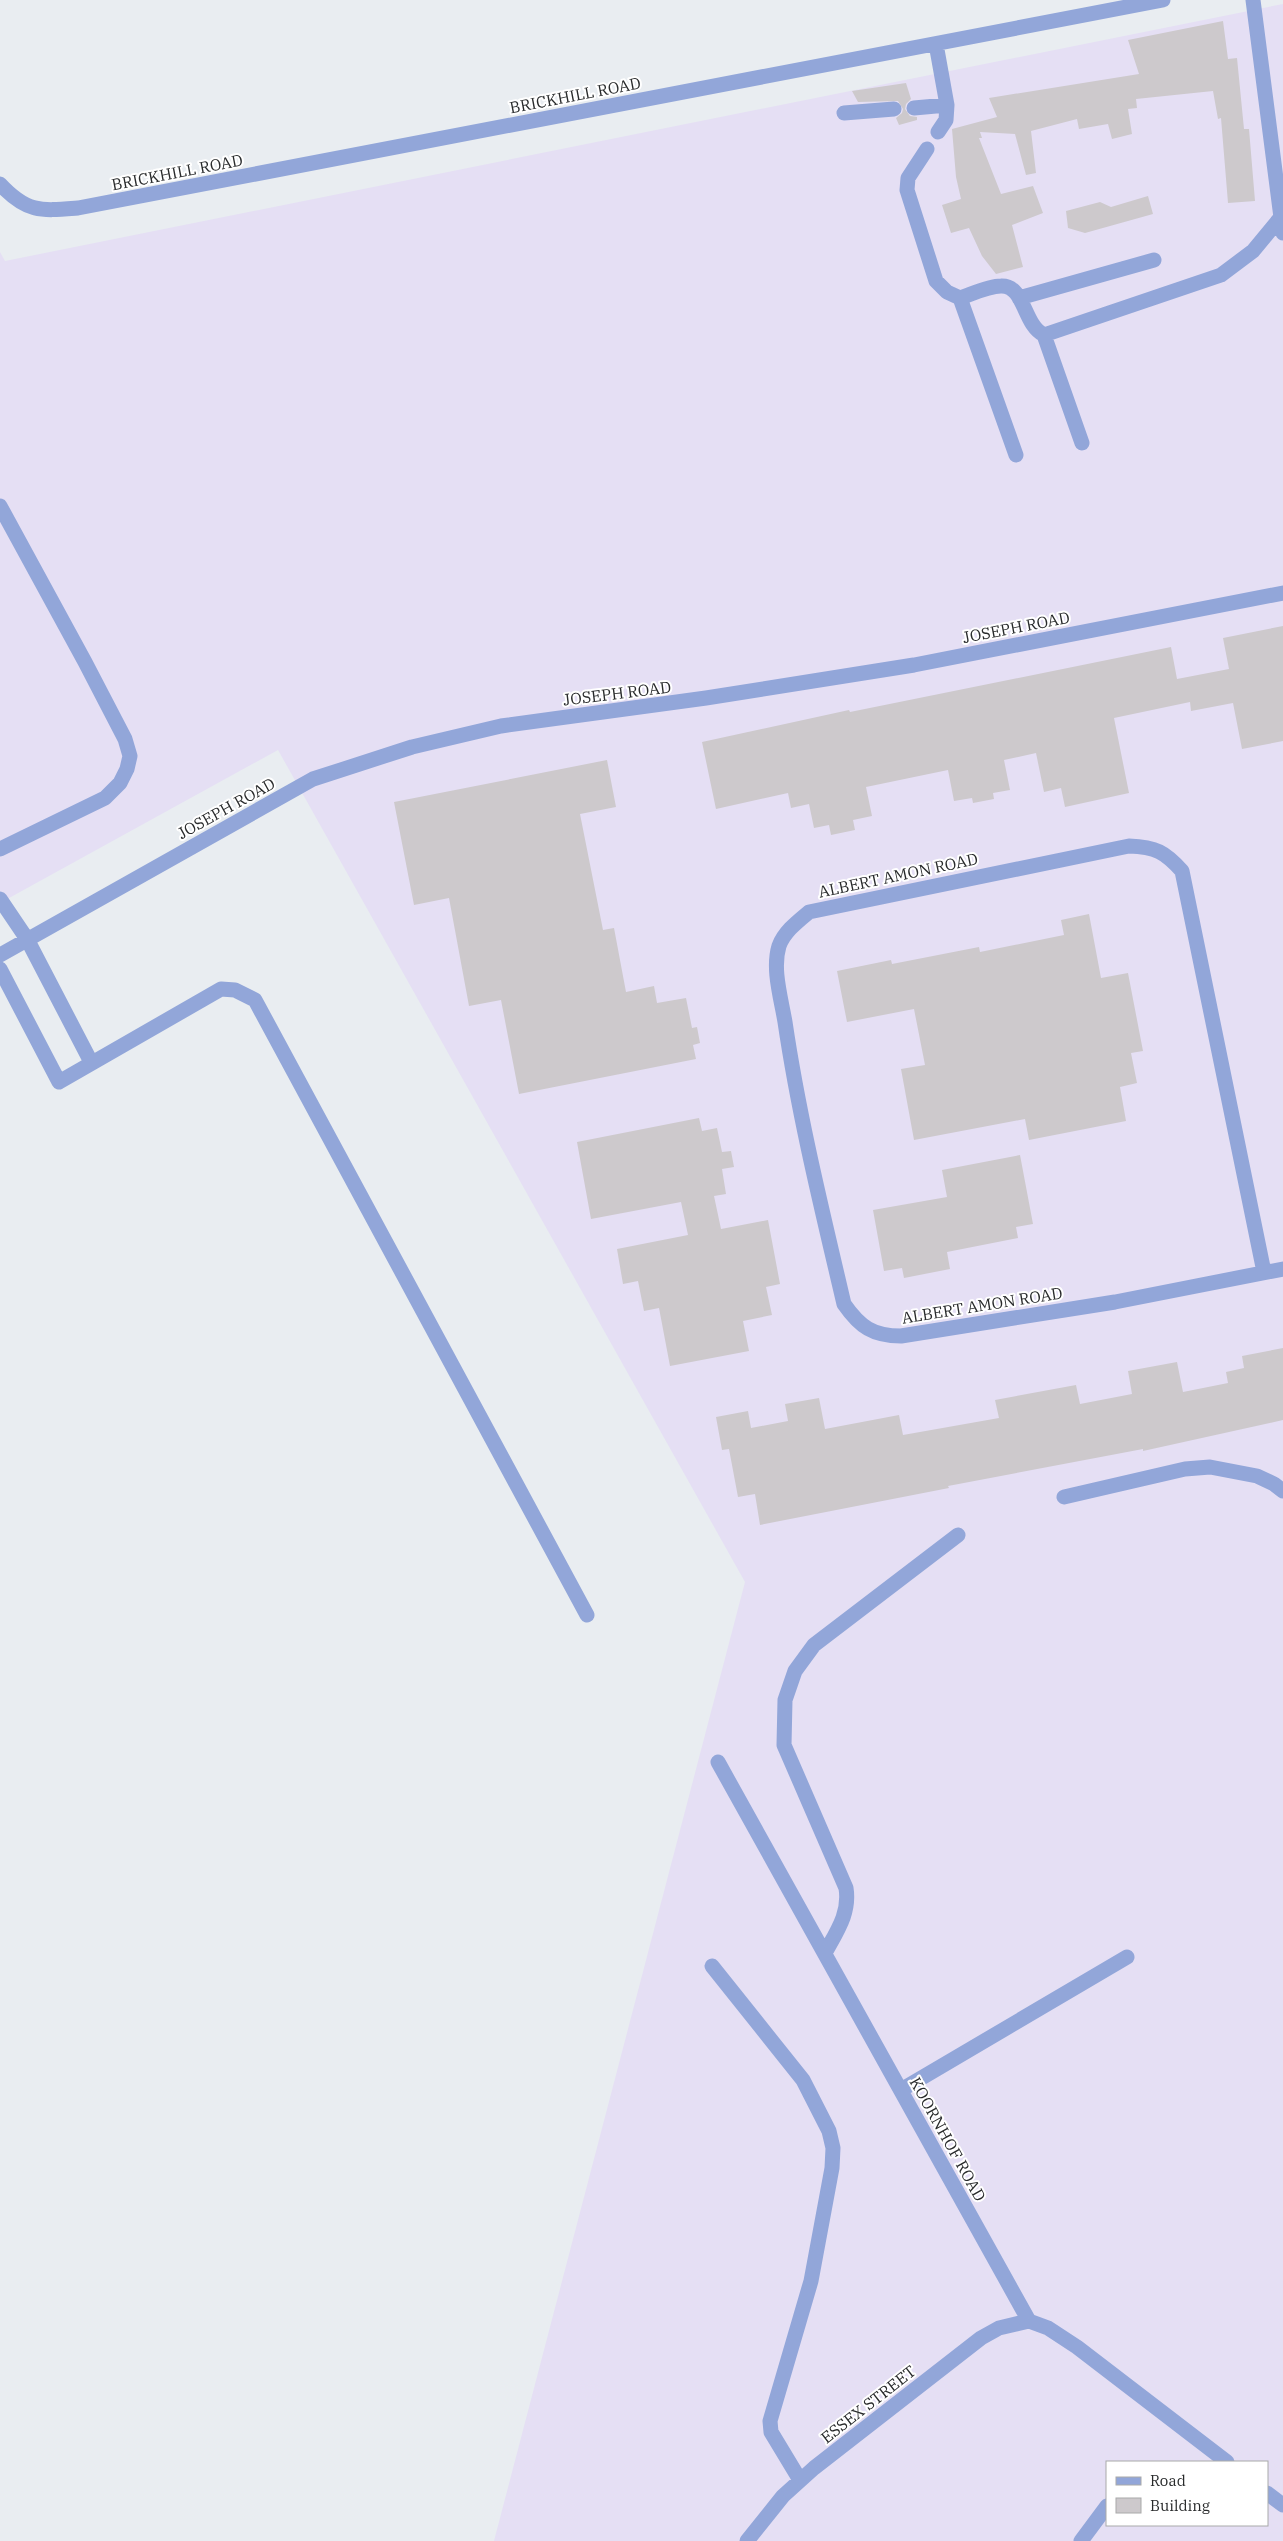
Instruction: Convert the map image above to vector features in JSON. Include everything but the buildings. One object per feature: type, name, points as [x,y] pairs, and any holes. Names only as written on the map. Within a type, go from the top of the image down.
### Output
[{"type":"street","name":"BRICKHILL ROAD","points":[[0,184],[10,194],[35,210],[78,208],[1163,0]]},
{"type":"street","points":[[1253,0],[1283,233]]},
{"type":"street","points":[[936,44],[947,105],[946,120],[938,132]]},
{"type":"street","points":[[914,108],[947,105]]},
{"type":"street","points":[[844,113],[894,109]]},
{"type":"street","points":[[927,149],[908,178],[907,190],[936,281],[947,292],[960,298],[1000,286],[1016,291],[1035,331],[1044,335],[1221,275],[1253,251],[1281,218]]},
{"type":"street","points":[[1019,298],[1154,260]]},
{"type":"street","points":[[960,298],[1016,456]]},
{"type":"street","points":[[1044,335],[1082,443]]},
{"type":"street","points":[[0,506],[85,662],[125,739],[130,756],[128,769],[120,783],[105,798],[0,849]]},
{"type":"street","name":"JOSEPH ROAD","points":[[0,955],[313,780],[412,747],[500,726],[706,698],[914,665],[1283,593]]},
{"type":"street","name":"ALBERT AMON ROAD","points":[[1264,1272],[1186,889],[1182,872],[1169,857],[1150,847],[1129,846],[809,912],[792,925],[780,946],[777,971],[790,1059],[844,1304],[855,1319],[868,1329],[884,1336],[901,1336],[1115,1302],[1283,1269]]},
{"type":"street","points":[[0,899],[27,940],[91,1062]]},
{"type":"street","points":[[0,969],[59,1082],[220,989],[235,990],[255,1000],[587,1616]]},
{"type":"street","points":[[1064,1496],[1185,1469],[1210,1467],[1257,1476],[1274,1484],[1283,1491]]},
{"type":"street","points":[[825,1953],[845,1916],[846,1888],[784,1745],[785,1700],[795,1671],[814,1645],[958,1535]]},
{"type":"street","name":"KOORNHOF ROAD","points":[[718,1762],[1029,2321]]},
{"type":"street","points":[[901,2090],[1127,1957]]},
{"type":"street","points":[[712,1966],[802,2080],[829,2131],[833,2148],[832,2168],[811,2281],[770,2421],[772,2432],[800,2480]]},
{"type":"street","points":[[1029,2321],[1061,2335],[1226,2461]]},
{"type":"street","name":"ESSEX STREET","points":[[747,2541],[783,2496],[800,2480],[981,2338],[999,2328],[1029,2321]]},
{"type":"street","points":[[1081,2541],[1106,2507]]},
{"type":"shaded area","points":[[1283,4],[1283,2541],[494,2541],[745,1582],[278,750],[0,903],[0,252],[5,261]]}]
